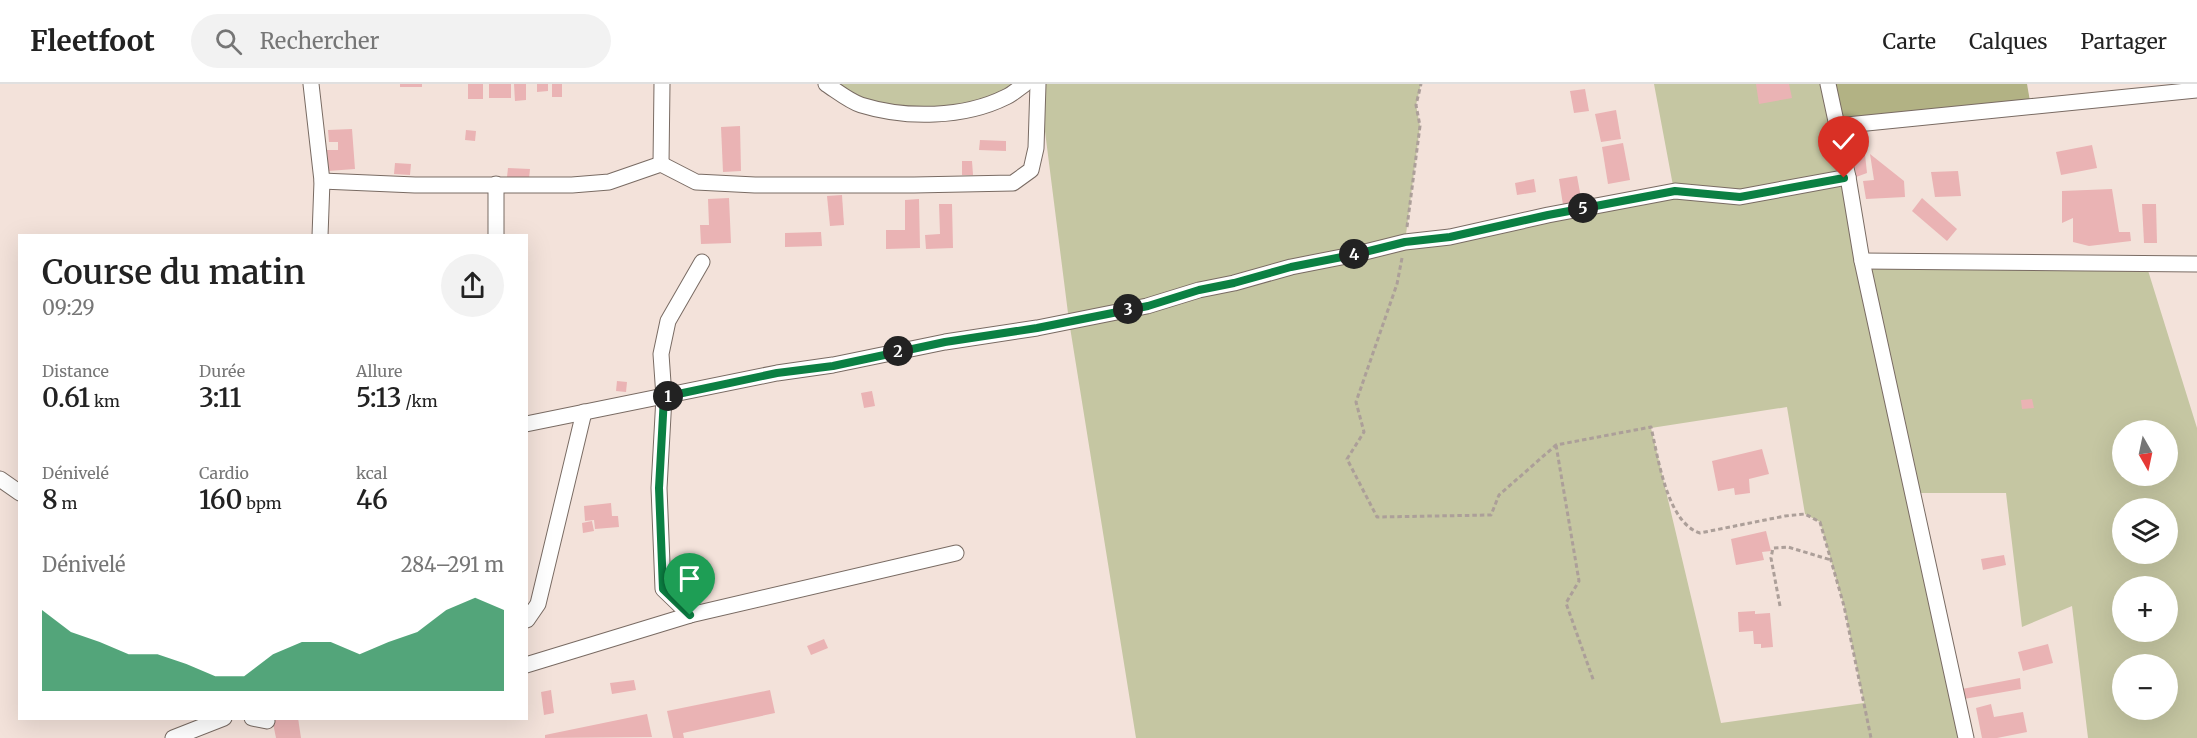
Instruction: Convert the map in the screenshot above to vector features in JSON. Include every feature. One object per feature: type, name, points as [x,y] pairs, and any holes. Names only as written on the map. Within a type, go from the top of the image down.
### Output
[{"type":"street","points":[[311,84],[322,181],[320,234]]},
{"type":"street","points":[[661,164],[662,84]]},
{"type":"street","points":[[826,84],[859,105],[894,112],[933,114],[976,108],[1006,97],[1025,84]]},
{"type":"street","points":[[322,181],[415,185],[572,185],[609,182],[661,164],[696,182],[892,185],[1013,183],[1031,170],[1034,159],[1038,84]]},
{"type":"street","points":[[1828,84],[1848,177],[1862,261],[1966,738]]},
{"type":"street","points":[[1837,126],[2163,89],[2197,90]]},
{"type":"street","points":[[528,424],[777,373],[833,366],[945,342],[1037,328],[1148,306],[1199,290],[1291,267],[1405,242],[1450,237],[1559,212],[1675,191],[1740,197],[1848,177]]},
{"type":"street","points":[[496,184],[496,234]]},
{"type":"street","points":[[1862,261],[2197,264]]},
{"type":"street","points":[[690,615],[663,589],[659,488],[664,397],[661,354],[668,321],[702,262]]},
{"type":"street","points":[[528,619],[538,604],[584,412]]},
{"type":"street","points":[[0,479],[18,491]]},
{"type":"street","points":[[528,664],[690,615],[956,553]]},
{"type":"street","points":[[173,738],[219,720]]},
{"type":"path","points":[[1356,402],[1364,432],[1347,459],[1377,517],[1491,514],[1499,495],[1556,445],[1651,427],[1670,502],[1689,530],[1700,533],[1805,514],[1820,522],[1844,606],[1871,738]]},
{"type":"path","points":[[1556,445],[1579,581],[1566,603],[1594,682]]},
{"type":"path","points":[[1779,606],[1771,558],[1773,548],[1788,547],[1831,560]]},
{"type":"green space","points":[[826,84],[1022,84],[985,105],[894,112]]},
{"type":"green space","points":[[1039,84],[1421,84],[1416,105],[1420,126],[1405,242],[1674,191],[1654,84],[1828,84],[1865,261],[2146,264],[2197,428],[2197,738],[2088,738],[2072,606],[2022,627],[2006,493],[1913,493],[1962,738],[1136,738],[1069,321]],"holes":[[[1787,407],[1805,514],[1820,522],[1844,606],[1864,703],[1721,723],[1651,428]]]},
{"type":"green space","points":[[1828,84],[2027,84],[2031,107],[1837,126]]},
{"type":"building","points":[[400,84],[422,84],[422,87],[400,87]]},
{"type":"building","points":[[468,84],[483,84],[483,99],[468,99]]},
{"type":"building","points":[[489,84],[511,84],[511,98],[489,98]]},
{"type":"building","points":[[514,84],[526,84],[526,100],[515,101]]},
{"type":"building","points":[[537,84],[548,84],[548,91],[537,92]]},
{"type":"building","points":[[552,84],[562,84],[562,97],[552,97]]},
{"type":"building","points":[[1756,84],[1789,84],[1792,98],[1759,104]]},
{"type":"building","points":[[1585,89],[1589,111],[1574,113],[1570,91]]},
{"type":"building","points":[[1616,110],[1621,139],[1601,142],[1595,114]]},
{"type":"building","points":[[740,126],[741,171],[723,172],[721,127]]},
{"type":"building","points":[[352,129],[355,169],[328,171],[327,150],[338,150],[338,142],[329,142],[328,130]]},
{"type":"building","points":[[466,130],[476,131],[475,141],[465,140]]},
{"type":"building","points":[[980,140],[1006,141],[1006,151],[979,150]]},
{"type":"building","points":[[1623,143],[1630,180],[1608,184],[1602,147]]},
{"type":"building","points":[[1864,145],[1867,173],[1856,177],[1853,148]]},
{"type":"building","points":[[2092,145],[2097,168],[2061,175],[2056,152]]},
{"type":"building","points":[[1870,154],[1904,181],[1905,197],[1866,199],[1863,181],[1874,180]]},
{"type":"building","points":[[962,161],[972,161],[973,175],[962,175]]},
{"type":"building","points":[[395,163],[411,164],[410,175],[394,174]]},
{"type":"building","points":[[508,168],[530,169],[529,179],[507,177]]},
{"type":"building","points":[[1958,171],[1961,196],[1935,197],[1931,172]]},
{"type":"building","points":[[1577,176],[1581,198],[1575,198],[1576,203],[1563,205],[1559,179]]},
{"type":"building","points":[[1534,179],[1536,192],[1517,195],[1515,183]]},
{"type":"building","points":[[2112,189],[2119,232],[2130,232],[2131,241],[2089,246],[2073,242],[2073,218],[2062,223],[2062,191]]},
{"type":"building","points":[[842,195],[844,225],[830,226],[827,196]]},
{"type":"building","points":[[729,198],[731,243],[701,244],[700,225],[709,225],[708,199]]},
{"type":"building","points":[[1922,198],[1957,229],[1947,241],[1912,211]]},
{"type":"building","points":[[919,199],[920,248],[886,249],[886,230],[905,230],[905,200]]},
{"type":"building","points":[[939,204],[952,204],[953,248],[926,249],[925,235],[940,234]]},
{"type":"building","points":[[2142,204],[2156,204],[2157,243],[2144,243]]},
{"type":"building","points":[[821,232],[822,246],[785,247],[785,233]]},
{"type":"building","points":[[617,381],[627,382],[626,392],[616,391]]},
{"type":"building","points":[[872,391],[875,406],[864,408],[861,393]]},
{"type":"building","points":[[2032,399],[2034,408],[2022,409],[2021,400]]},
{"type":"building","points":[[1762,449],[1769,474],[1749,479],[1750,493],[1735,495],[1734,488],[1718,491],[1712,461]]},
{"type":"building","points":[[611,503],[612,516],[618,516],[619,527],[595,529],[594,520],[585,521],[584,506]]},
{"type":"building","points":[[592,521],[594,531],[583,533],[582,523]]},
{"type":"building","points":[[1766,531],[1771,551],[1762,552],[1764,560],[1736,565],[1731,539]]},
{"type":"building","points":[[2004,555],[2006,565],[1983,570],[1981,559]]},
{"type":"building","points":[[1755,611],[1755,614],[1770,613],[1773,647],[1761,648],[1761,644],[1754,644],[1753,631],[1739,632],[1738,612]]},
{"type":"building","points":[[824,639],[828,648],[811,655],[807,646]]},
{"type":"building","points":[[2048,644],[2053,663],[2023,671],[2018,652]]},
{"type":"building","points":[[2020,678],[2021,689],[1964,699],[1962,689]]},
{"type":"building","points":[[634,680],[636,690],[612,694],[610,683]]},
{"type":"building","points":[[551,690],[554,713],[544,715],[541,692]]},
{"type":"building","points":[[770,690],[775,713],[683,733],[684,738],[673,738],[667,711]]},
{"type":"building","points":[[1991,704],[1994,717],[2023,712],[2027,732],[1997,738],[1982,738],[1976,708]]},
{"type":"building","points":[[647,714],[652,737],[545,738],[545,735]]},
{"type":"building","points":[[272,720],[298,720],[301,738],[276,738]]},
{"type":"route","points":[[690,615],[663,589],[659,488],[664,397],[777,373],[833,366],[945,342],[1037,328],[1148,306],[1199,290],[1327,259],[1405,242],[1450,237],[1548,215],[1675,191],[1740,197],[1844,178]]}]
